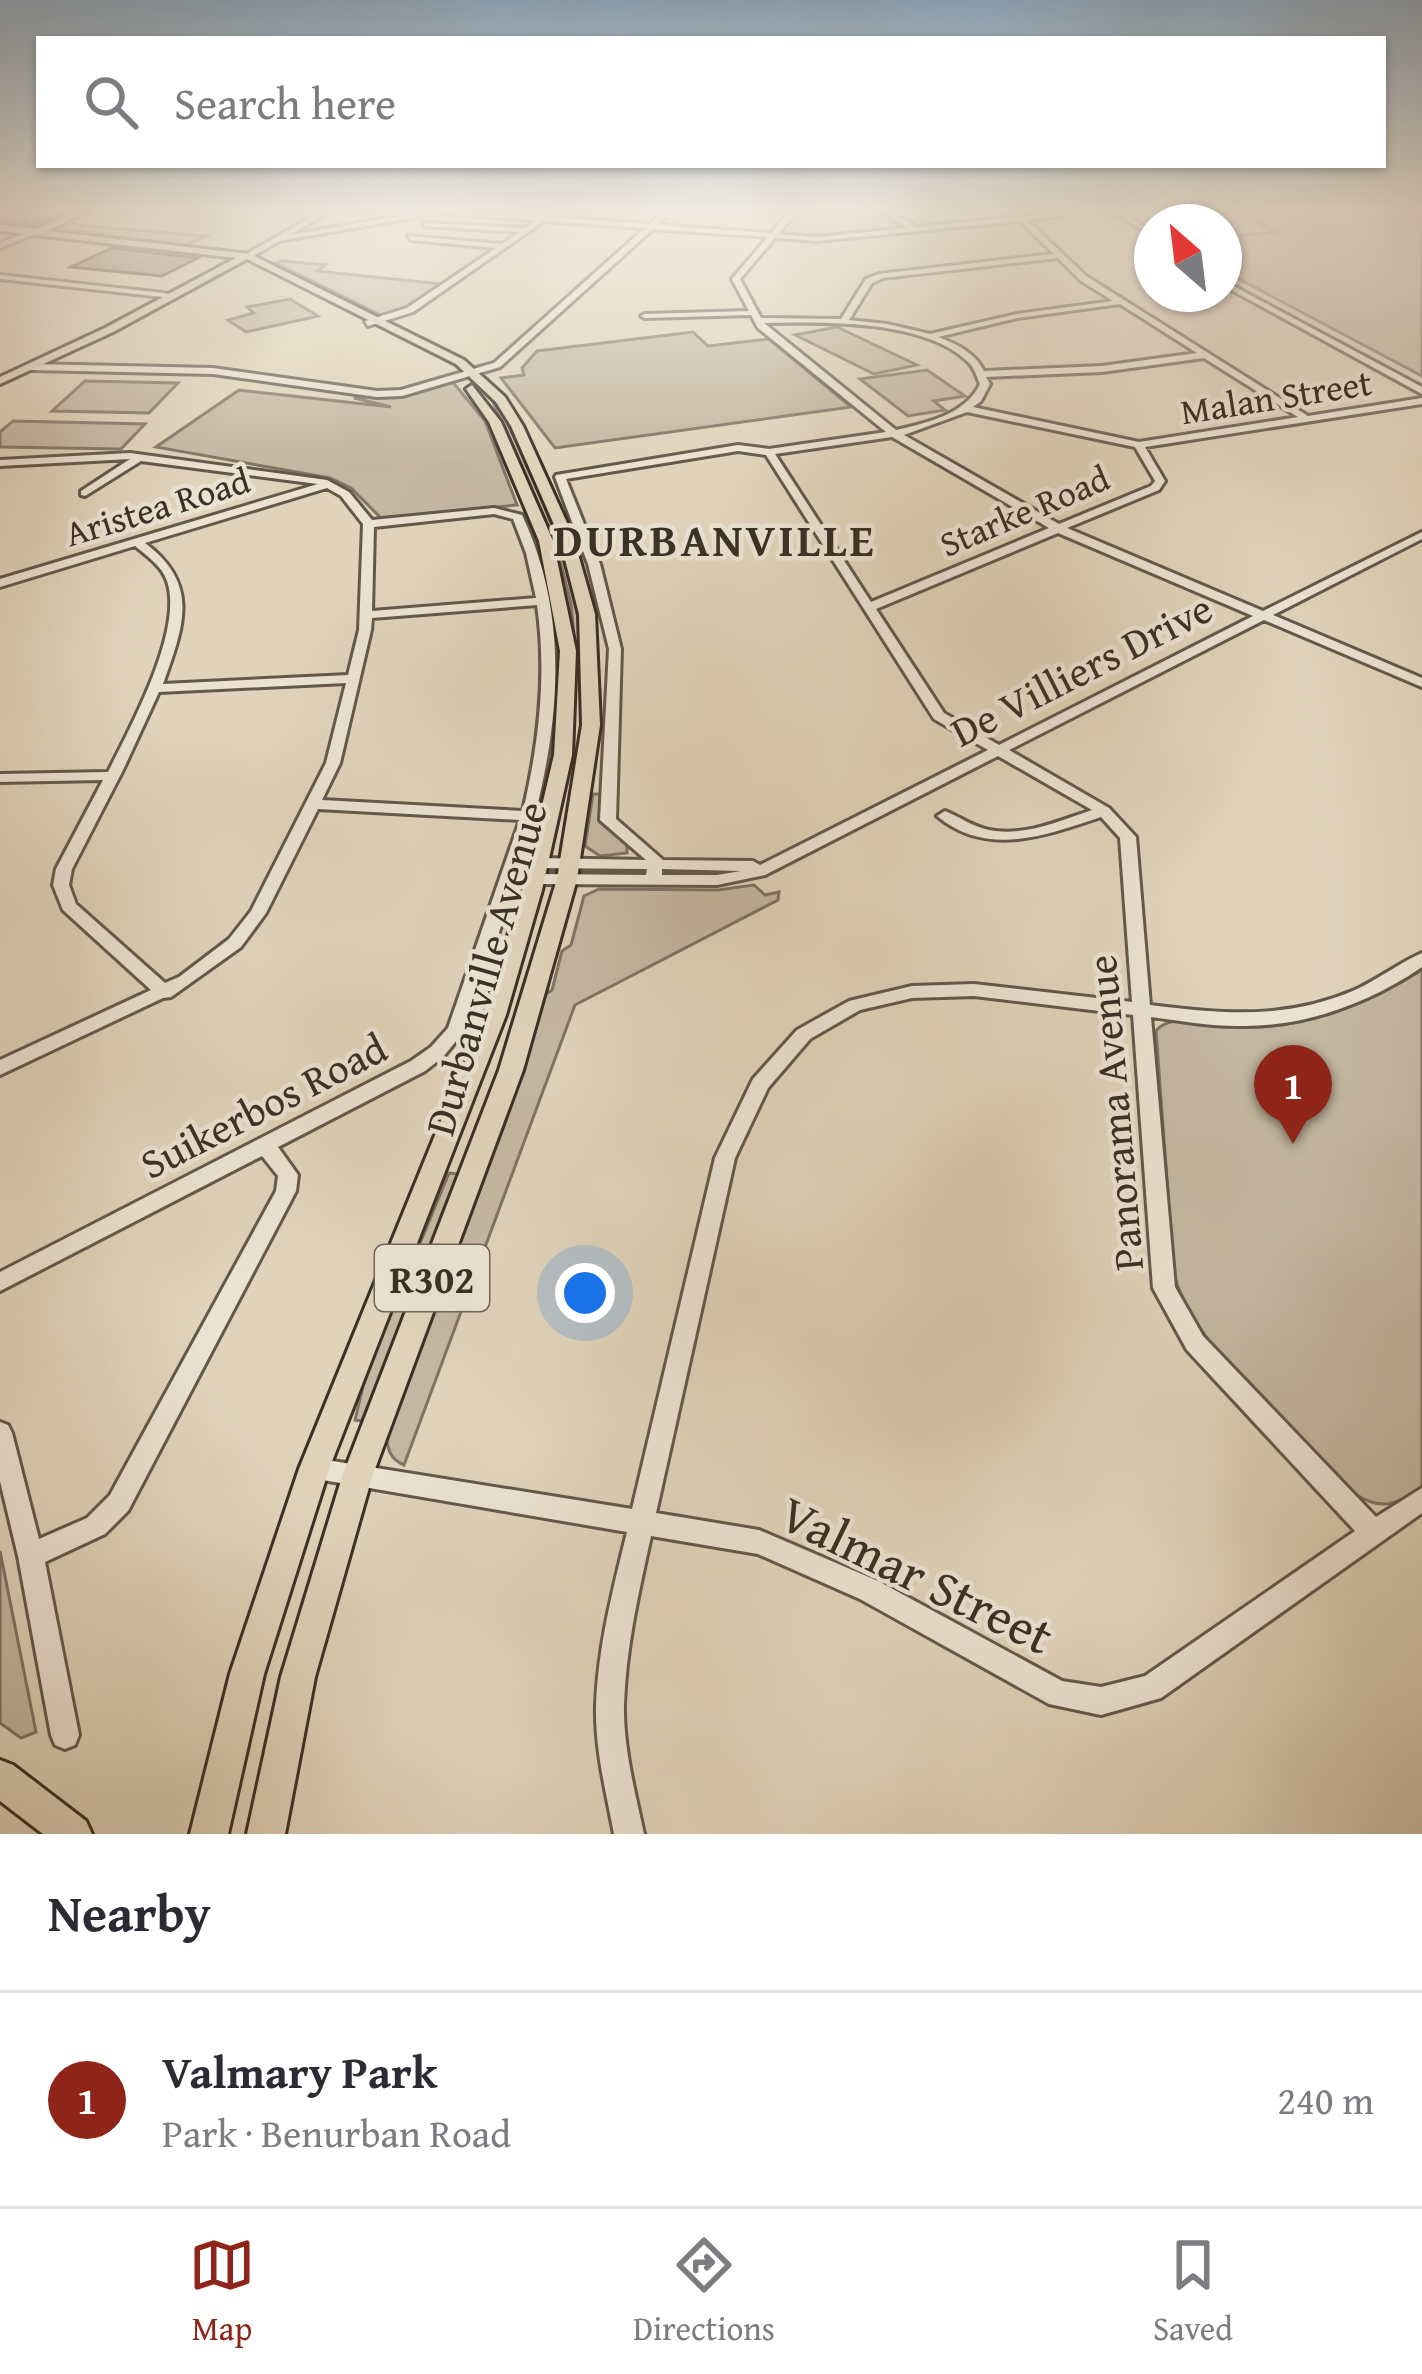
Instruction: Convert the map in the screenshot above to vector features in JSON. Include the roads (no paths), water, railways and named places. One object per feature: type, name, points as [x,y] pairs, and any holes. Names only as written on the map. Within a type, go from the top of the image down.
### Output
[{"type":"main road","points":[[0,381],[175,295]]},
{"type":"main road","name":"Durbanville Avenue","points":[[318,295],[375,321]]},
{"type":"main road","name":"Durbanville Avenue","points":[[266,1834],[294,1694],[357,1477],[511,1070],[569,872],[592,725],[592,664],[584,597],[566,536],[501,400],[465,373],[321,295]]},
{"type":"main road","name":"Durbanville Avenue","points":[[209,1834],[248,1674],[314,1469],[483,1048],[537,871],[562,755],[568,705],[565,617],[547,541],[504,442],[465,373]]},
{"type":"main road","points":[[0,1778],[74,1834]]},
{"type":"street","points":[[159,295],[172,296]]},
{"type":"street","points":[[375,321],[410,310],[432,295]]},
{"type":"street","points":[[499,351],[562,295]]},
{"type":"street","points":[[31,367],[213,371],[384,394],[497,365],[574,295]]},
{"type":"street","points":[[527,350],[587,295]]},
{"type":"street","points":[[741,295],[754,317],[896,434],[1059,529],[1422,683]]},
{"type":"street","points":[[844,321],[860,295]]},
{"type":"street","points":[[1111,295],[1307,419]]},
{"type":"street","points":[[1245,295],[1422,391]]},
{"type":"street","points":[[932,336],[1017,316],[1121,302]]},
{"type":"street","points":[[645,316],[844,321],[932,336],[967,356],[983,374],[981,394],[967,409],[896,434],[769,452],[738,448],[560,477],[594,563],[615,649],[608,820],[655,859],[654,873]]},
{"type":"street","points":[[524,329],[538,329]]},
{"type":"street","points":[[983,374],[1102,369],[1204,355]]},
{"type":"street","name":"Malan Street","points":[[1139,445],[1422,401]]},
{"type":"street","points":[[967,409],[1139,445]]},
{"type":"street","name":"Starke Road","points":[[869,607],[1155,488],[1160,481],[1139,445]]},
{"type":"street","points":[[769,452],[939,716],[1104,811]]},
{"type":"street","points":[[85,493],[140,457]]},
{"type":"street","points":[[0,463],[140,457],[330,484],[364,513],[369,524],[367,615],[333,763],[246,931],[222,954],[164,993],[0,1068]]},
{"type":"street","name":"Aristea Road","points":[[0,583],[140,545],[330,484]]},
{"type":"street","name":"Suikerbos Road","points":[[0,1282],[418,1066],[445,1045],[469,997],[538,783],[552,654],[535,564],[515,515],[494,512],[369,524]]},
{"type":"street","name":"De Villiers Drive","points":[[537,871],[729,878],[772,866],[1422,536]]},
{"type":"street","points":[[140,545],[165,567],[177,597],[156,688],[64,869],[62,892],[75,912],[164,993]]},
{"type":"street","points":[[367,615],[542,601]]},
{"type":"street","points":[[156,688],[354,679]]},
{"type":"street","points":[[0,778],[110,776]]},
{"type":"street","points":[[316,803],[529,816]]},
{"type":"street","points":[[945,816],[987,838],[1044,829],[1104,811]]},
{"type":"street","name":"Panorama Avenue","points":[[1104,811],[1130,843],[1162,1274],[1170,1302],[1196,1343],[1373,1532]]},
{"type":"street","points":[[629,1834],[610,1706],[620,1616],[725,1158],[745,1109],[781,1058],[840,1011],[908,989],[969,988],[1247,1020],[1287,1015],[1356,996],[1422,959]]},
{"type":"street","points":[[31,1556],[96,1526],[119,1503],[288,1186],[285,1171],[264,1144]]},
{"type":"street","points":[[0,1432],[31,1556],[64,1735]]},
{"type":"street","name":"Valmar Street","points":[[314,1469],[759,1541],[869,1590],[1059,1694],[1101,1702],[1151,1688],[1422,1498]]},
{"type":"place","name":"Valmary Park","points":[[1293,1144]]},
{"type":"district","name":"DURBANVILLE","points":[[715,539]]}]
